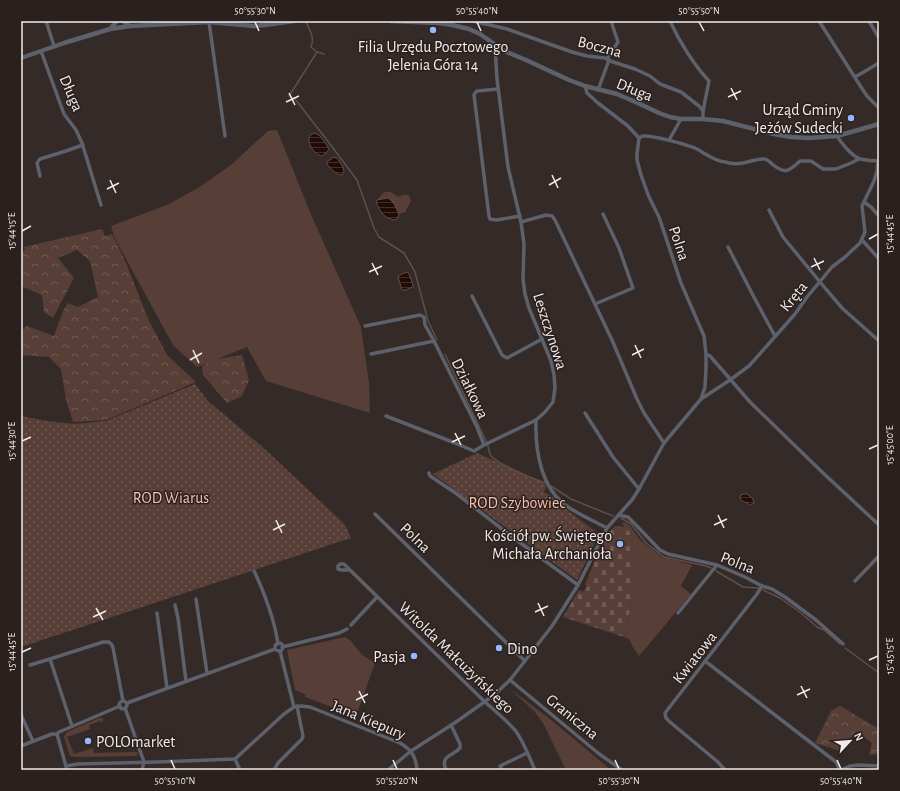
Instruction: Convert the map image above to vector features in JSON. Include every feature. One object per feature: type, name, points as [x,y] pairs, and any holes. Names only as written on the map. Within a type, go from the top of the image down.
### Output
[{"type":"street","points":[[46,21],[54,46]]},
{"type":"street","points":[[110,29],[117,21]]},
{"type":"street","points":[[124,21],[130,26]]},
{"type":"street","points":[[21,58],[110,29],[130,26],[184,22],[209,22],[266,26],[294,21]]},
{"type":"street","name":"Długa","points":[[391,21],[438,22],[469,29],[480,34],[509,53],[585,86],[617,94],[658,114],[670,117],[723,121],[774,134],[809,138],[837,136],[879,124]]},
{"type":"street","name":"Boczna","points":[[473,21],[507,29],[572,52],[587,56],[605,58],[635,69],[650,76],[660,84],[681,92],[703,111]]},
{"type":"street","points":[[598,90],[608,60],[618,42],[611,21]]},
{"type":"street","points":[[670,21],[675,34],[702,74],[709,81],[703,111],[703,119]]},
{"type":"street","points":[[819,21],[867,96],[879,108]]},
{"type":"street","points":[[869,21],[879,38]]},
{"type":"street","points":[[209,22],[225,136]]},
{"type":"street","name":"Leszczynowa","points":[[495,45],[496,75],[508,167],[520,216],[524,244],[523,279],[525,294],[529,308],[552,361],[554,375],[555,388],[553,402],[536,420]]},
{"type":"street","name":"Długa","points":[[41,51],[64,114],[76,130],[83,145],[101,205]]},
{"type":"street","points":[[855,77],[879,63]]},
{"type":"street","points":[[585,86],[586,93],[628,126],[639,138],[643,136],[669,140],[696,149],[723,162],[732,164],[764,159],[770,161],[777,168],[785,171],[792,169],[800,161],[811,161],[823,169],[830,169],[844,166],[859,159]]},
{"type":"street","points":[[498,89],[477,91],[474,95],[489,216],[490,219],[496,220],[520,216]]},
{"type":"street","points":[[669,140],[681,119]]},
{"type":"street","points":[[837,136],[847,149],[859,159],[879,161],[878,172],[862,206],[865,232],[862,240],[879,259]]},
{"type":"street","name":"Polna","points":[[485,702],[510,680],[552,626],[578,585],[607,528],[632,500],[664,443],[701,399],[705,387],[706,354],[704,336],[681,283],[660,217],[649,197],[641,175],[637,160],[639,138]]},
{"type":"street","points":[[40,176],[37,163],[40,159],[83,145]]},
{"type":"street","points":[[864,202],[879,216]]},
{"type":"street","points":[[769,210],[783,237],[820,282],[842,308],[879,341]]},
{"type":"street","points":[[595,304],[633,288],[619,248],[603,214]]},
{"type":"street","points":[[521,222],[546,215],[552,216],[555,220],[612,340],[637,399],[644,413],[664,443]]},
{"type":"street","name":"Kręta","points":[[701,399],[749,366],[832,267],[845,257],[862,240]]},
{"type":"street","points":[[728,246],[775,336]]},
{"type":"street","points":[[472,296],[502,355],[505,357],[508,358],[542,339]]},
{"type":"street","name":"Działkowa","points":[[365,326],[420,315],[424,317],[425,325],[487,444]]},
{"type":"street","points":[[371,354],[434,341]]},
{"type":"street","points":[[706,354],[710,356],[750,402],[879,525]]},
{"type":"street","points":[[585,413],[613,456],[639,489]]},
{"type":"street","points":[[386,416],[474,451],[536,420],[541,467],[550,489],[568,507],[607,528]]},
{"type":"street","points":[[428,474],[578,585]]},
{"type":"street","name":"Polna","points":[[375,514],[525,661]]},
{"type":"street","name":"Polna","points":[[619,515],[628,517],[662,551],[668,554],[717,565],[762,586],[772,589],[816,620],[843,644]]},
{"type":"street","points":[[855,581],[879,556]]},
{"type":"street","points":[[678,614],[717,565]]},
{"type":"street","name":"Witolda Małcużyńskiego","points":[[350,570],[485,702],[508,722],[515,731],[535,770]]},
{"type":"street","points":[[254,571],[260,582],[277,635],[278,644],[275,646],[275,649]]},
{"type":"street","name":"Kwiatowa","points":[[725,770],[718,762],[670,722],[666,718],[665,713],[762,586]]},
{"type":"street","points":[[352,625],[377,597]]},
{"type":"street","points":[[196,599],[207,673]]},
{"type":"street","points":[[174,605],[178,618],[186,681]]},
{"type":"street","points":[[158,613],[167,688]]},
{"type":"street","points":[[278,644],[281,644],[282,646],[339,633],[347,629]]},
{"type":"street","points":[[21,746],[52,734],[57,734],[72,726],[120,706],[120,703],[123,701],[113,648],[109,642],[103,642],[30,665]]},
{"type":"street","points":[[274,770],[278,763],[302,739],[303,736],[280,651],[282,650],[282,646]]},
{"type":"street","points":[[123,701],[127,703],[275,649],[280,651]]},
{"type":"street","points":[[50,659],[72,726]]},
{"type":"street","points":[[705,661],[836,762],[840,770],[858,765],[877,767]]},
{"type":"street","name":"Graniczna","points":[[510,680],[598,753],[622,770]]},
{"type":"street","name":"Jana Kiepury","points":[[411,751],[485,702]]},
{"type":"street","points":[[127,703],[125,708],[144,762],[142,770]]},
{"type":"street","points":[[120,706],[125,708]]},
{"type":"street","points":[[57,734],[67,768],[78,764],[235,759],[284,714],[295,707]]},
{"type":"street","name":"Jana Kiepury","points":[[295,707],[310,707],[400,743],[411,751],[417,770]]},
{"type":"street","points":[[21,715],[33,741]]},
{"type":"street","points":[[446,770],[444,764],[446,758],[457,752],[460,748],[460,744],[451,725]]},
{"type":"street","points":[[388,770],[411,751]]},
{"type":"street","points":[[502,770],[500,766],[527,753]]},
{"type":"street","points":[[235,759],[240,770]]},
{"type":"green space","points":[[277,130],[310,212],[361,327],[369,383],[370,413],[266,381],[247,347],[197,367],[173,345],[115,239],[111,226],[167,205],[198,188],[231,165],[268,131]]},
{"type":"green space","points":[[384,192],[391,192],[398,197],[409,195],[411,201],[405,212],[399,214],[393,202],[377,200]]},
{"type":"green space","points":[[102,229],[105,236],[112,234],[126,263],[149,321],[167,355],[196,382],[106,420],[73,422],[66,400],[61,369],[49,357],[21,355],[21,331],[27,326],[54,336],[63,311],[68,303],[78,307],[98,297],[90,261],[77,250],[58,258],[74,278],[53,318],[44,312],[42,295],[21,286],[21,253],[25,250],[24,247]]},
{"type":"green space","points":[[242,355],[249,380],[242,396],[227,403],[203,375],[202,366],[211,360]]},
{"type":"green space","name":"ROD Wiarus","points":[[195,384],[208,401],[266,450],[337,517],[345,525],[351,538],[21,647],[21,416],[74,424],[106,421]]},
{"type":"green space","name":"ROD Szybowiec","points":[[477,453],[545,484],[546,487],[544,492],[553,497],[555,501],[599,534],[577,580],[433,474]]},
{"type":"green space","points":[[622,522],[630,526],[641,541],[662,557],[692,565],[681,586],[691,594],[639,656],[629,639],[624,637],[632,600],[632,566],[635,548],[631,533],[624,527]]},
{"type":"green space","points":[[615,526],[624,527],[631,533],[634,539],[635,548],[632,566],[632,600],[624,637],[563,617],[579,590],[583,592],[587,586],[585,585],[598,552],[600,552],[608,533]]},
{"type":"green space","points":[[345,637],[351,641],[362,655],[375,663],[356,716],[305,697],[306,695],[295,690],[287,650]]},
{"type":"green space","points":[[509,688],[550,719],[611,770],[566,770],[543,723],[534,711]]},
{"type":"green space","points":[[840,706],[879,729],[879,754],[869,755],[872,743],[856,731],[841,751],[815,743],[831,711]]},
{"type":"green space","points":[[99,718],[103,719],[102,723],[101,721],[89,725],[90,729],[67,737],[74,754],[93,748],[94,753],[137,752],[138,754],[136,756],[70,756],[64,737],[67,732]]},
{"type":"shaded area","points":[[315,133],[320,136],[329,149],[322,156],[316,153],[310,145],[310,135]]},
{"type":"shaded area","points":[[334,157],[337,158],[343,167],[344,172],[342,175],[336,173],[327,164],[327,162]]},
{"type":"shaded area","points":[[388,198],[393,202],[399,214],[397,219],[394,220],[385,216],[381,212],[376,202],[377,200]]},
{"type":"shaded area","points":[[407,272],[413,287],[402,290],[398,277]]},
{"type":"shaded area","points":[[747,494],[753,499],[754,503],[750,505],[742,501],[740,497]]},
{"type":"waterway","points":[[306,22],[312,37],[311,47],[317,52],[324,54]]},
{"type":"waterway","points":[[317,52],[289,96],[295,99],[357,180],[374,228],[379,237],[404,253],[415,272],[428,321],[437,340]]},
{"type":"waterway","points":[[445,354],[487,443],[491,456],[508,467],[545,483]]},
{"type":"waterway","points":[[551,486],[571,499],[613,516]]},
{"type":"waterway","points":[[621,518],[631,524],[646,543],[664,557],[711,568]]},
{"type":"waterway","points":[[716,571],[743,587],[758,588]]},
{"type":"waterway","points":[[763,590],[780,598],[817,627],[824,630],[840,644]]},
{"type":"waterway","points":[[845,648],[879,673]]},
{"type":"place","name":"Filia Urzędu Pocztowego Jelenia Góra 14","points":[[433,30]]},
{"type":"place","name":"Urząd Gminy Jeżów Sudecki","points":[[851,118]]},
{"type":"place","name":"Kościół pw. Świętego Michała Archanioła","points":[[620,544]]},
{"type":"place","name":"Dino","points":[[499,648]]},
{"type":"place","name":"Pasja","points":[[414,656]]},
{"type":"place","name":"POLOmarket","points":[[88,741]]}]
